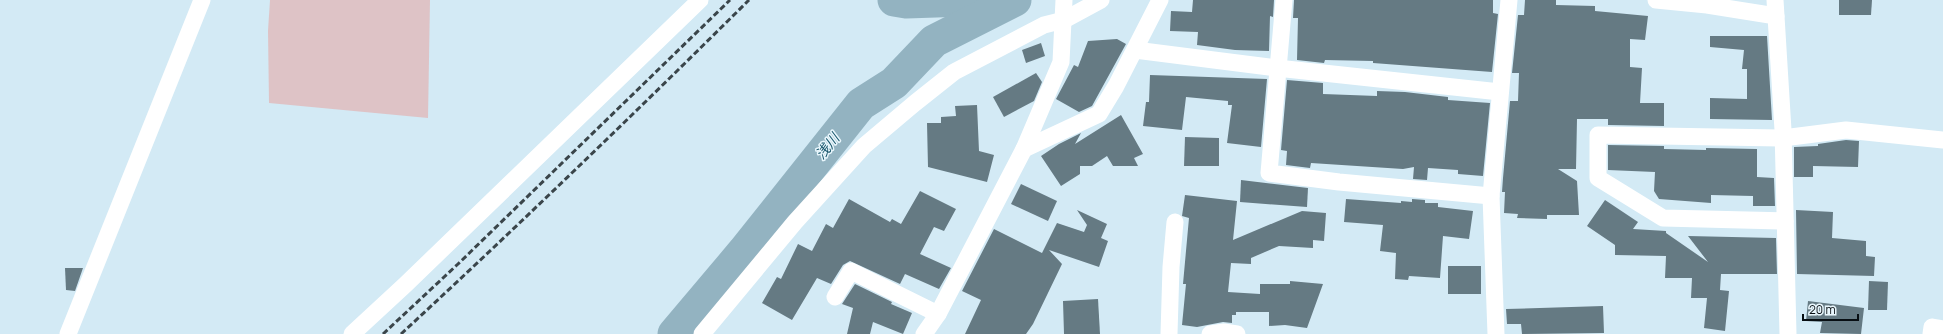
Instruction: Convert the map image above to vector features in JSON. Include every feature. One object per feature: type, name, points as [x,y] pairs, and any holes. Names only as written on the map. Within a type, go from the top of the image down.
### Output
[{"type":"street","points":[[68,334],[202,0]]},
{"type":"street","points":[[352,334],[405,285],[700,0]]},
{"type":"street","points":[[924,334],[938,314],[1024,149],[1061,62],[1064,0]]},
{"type":"street","points":[[702,334],[795,222],[864,146],[915,103],[954,72],[1044,25],[1064,20],[1101,0]]},
{"type":"street","points":[[1024,149],[1098,114],[1135,50],[1160,0]]},
{"type":"street","points":[[1284,0],[1269,173],[1339,182],[1491,196]]},
{"type":"street","points":[[1496,334],[1491,196],[1509,0]]},
{"type":"street","points":[[1656,0],[1707,5],[1776,8],[1783,138],[1788,334]]},
{"type":"street","points":[[1135,50],[1277,68],[1500,92]]},
{"type":"street","points":[[1785,221],[1663,218],[1598,178],[1598,135],[1783,138],[1846,130],[1943,140]]},
{"type":"street","points":[[1169,334],[1171,267],[1175,222]]},
{"type":"street","points":[[835,297],[851,272],[938,314]]},
{"type":"street","points":[[1931,334],[1932,327],[1943,329]]},
{"type":"street","points":[[1210,334],[1224,332],[1237,334]]},
{"type":"shaded area","points":[[270,0],[430,0],[428,118],[269,103],[268,31]]},
{"type":"building","points":[[1193,0],[1274,0],[1273,17],[1270,16],[1269,51],[1235,50],[1197,45],[1198,32],[1170,31],[1171,11],[1192,12]]},
{"type":"building","points":[[1294,0],[1493,0],[1493,13],[1498,14],[1492,72],[1373,63],[1373,61],[1325,60],[1324,63],[1297,60],[1298,18],[1293,18]]},
{"type":"building","points":[[1525,0],[1556,0],[1556,5],[1595,6],[1595,11],[1648,16],[1645,40],[1630,39],[1630,67],[1642,68],[1640,103],[1664,103],[1664,126],[1608,125],[1608,119],[1577,119],[1576,169],[1558,169],[1577,181],[1579,215],[1547,215],[1547,219],[1517,218],[1518,214],[1504,213],[1505,192],[1502,192],[1510,101],[1518,101],[1519,73],[1512,73],[1518,15],[1524,15]]},
{"type":"building","points":[[1839,0],[1872,0],[1871,15],[1839,15]]},
{"type":"building","points":[[1710,36],[1767,36],[1772,120],[1710,119],[1710,98],[1747,99],[1747,69],[1742,69],[1744,50],[1710,47]]},
{"type":"building","points":[[1117,39],[1126,44],[1092,106],[1079,112],[1056,99],[1074,65],[1078,67],[1088,41]]},
{"type":"building","points":[[1041,43],[1045,56],[1026,63],[1022,50]]},
{"type":"building","points":[[1036,73],[1042,82],[1034,101],[1004,117],[993,97]]},
{"type":"building","points":[[1150,75],[1267,79],[1261,147],[1227,143],[1232,105],[1228,105],[1228,101],[1186,97],[1182,130],[1143,126],[1146,102],[1149,102]]},
{"type":"building","points":[[1287,80],[1323,83],[1323,94],[1377,96],[1377,91],[1405,92],[1448,97],[1448,100],[1490,103],[1483,176],[1458,174],[1458,170],[1428,168],[1427,180],[1413,179],[1414,167],[1403,169],[1311,163],[1310,168],[1286,165],[1287,151],[1281,150]]},
{"type":"building","points":[[977,105],[979,151],[994,155],[987,182],[928,167],[927,123],[941,123],[941,117],[956,116],[955,106]]},
{"type":"building","points":[[1121,115],[1143,154],[1134,158],[1138,166],[1113,166],[1107,156],[1092,166],[1080,166],[1080,174],[1061,186],[1041,156],[1059,144],[1081,133],[1075,144]]},
{"type":"building","points":[[1185,137],[1219,138],[1219,166],[1184,166]]},
{"type":"building","points":[[1846,140],[1859,141],[1858,167],[1813,166],[1813,177],[1794,177],[1794,147],[1818,146],[1818,144]]},
{"type":"building","points":[[1608,145],[1664,146],[1664,149],[1757,149],[1757,177],[1774,178],[1775,206],[1753,206],[1753,196],[1711,195],[1711,203],[1659,199],[1654,191],[1655,172],[1608,170]]},
{"type":"building","points":[[1241,180],[1308,188],[1307,207],[1240,202]]},
{"type":"building","points":[[1021,184],[1057,201],[1048,221],[1011,204]]},
{"type":"building","points":[[920,191],[956,209],[944,231],[934,227],[920,254],[951,268],[939,289],[905,274],[900,284],[850,261],[843,265],[831,284],[817,278],[792,320],[762,303],[777,277],[781,279],[798,244],[812,251],[826,224],[833,228],[849,199],[890,222],[892,219],[901,224]]},
{"type":"building","points":[[1185,195],[1237,201],[1233,240],[1302,211],[1326,213],[1324,241],[1313,240],[1313,248],[1279,246],[1251,258],[1251,264],[1231,263],[1228,292],[1260,294],[1260,284],[1290,284],[1290,281],[1323,284],[1307,328],[1285,325],[1269,326],[1269,312],[1236,312],[1236,315],[1232,315],[1232,323],[1223,322],[1197,327],[1182,325],[1186,284],[1183,284],[1189,218],[1182,216]]},
{"type":"building","points":[[1346,199],[1401,203],[1401,201],[1412,202],[1412,199],[1425,200],[1425,203],[1438,203],[1438,207],[1473,211],[1469,239],[1443,236],[1440,278],[1409,276],[1408,280],[1395,279],[1396,253],[1380,251],[1383,225],[1344,222]]},
{"type":"building","points":[[1605,200],[1638,222],[1633,229],[1666,231],[1666,233],[1708,262],[1688,236],[1776,238],[1777,274],[1721,274],[1720,290],[1729,291],[1725,331],[1704,328],[1707,298],[1691,298],[1692,278],[1665,278],[1666,256],[1615,255],[1615,245],[1587,226]]},
{"type":"building","points":[[1077,210],[1107,224],[1101,238],[1108,241],[1099,267],[1049,250],[1062,264],[1033,324],[1026,334],[965,334],[981,300],[962,291],[994,229],[1042,253],[1057,223],[1084,232],[1087,225]]},
{"type":"building","points":[[1796,210],[1833,212],[1832,238],[1866,241],[1866,256],[1875,257],[1874,276],[1797,274]]},
{"type":"building","points":[[1448,266],[1481,266],[1481,294],[1448,294]]},
{"type":"building","points":[[65,268],[83,268],[75,291],[66,290]]},
{"type":"building","points":[[1869,281],[1888,282],[1887,310],[1868,310]]},
{"type":"building","points":[[855,284],[892,302],[891,304],[912,313],[903,334],[873,322],[870,334],[847,334],[853,308],[842,304]]},
{"type":"building","points":[[1098,299],[1100,334],[1064,334],[1063,301]]},
{"type":"building","points":[[1808,301],[1864,308],[1861,334],[1820,333],[1822,322],[1806,321]]},
{"type":"building","points":[[1603,306],[1604,333],[1522,334],[1521,324],[1507,324],[1506,309]]},
{"type":"waterway","points":[[894,0],[906,2],[966,0]]},
{"type":"waterway","name":"浅川","points":[[674,334],[744,251],[861,104],[894,83],[934,41],[1015,0]]},
{"type":"railway","points":[[383,334],[458,264],[730,0]]},
{"type":"railway","points":[[401,334],[489,252],[749,0]]}]
